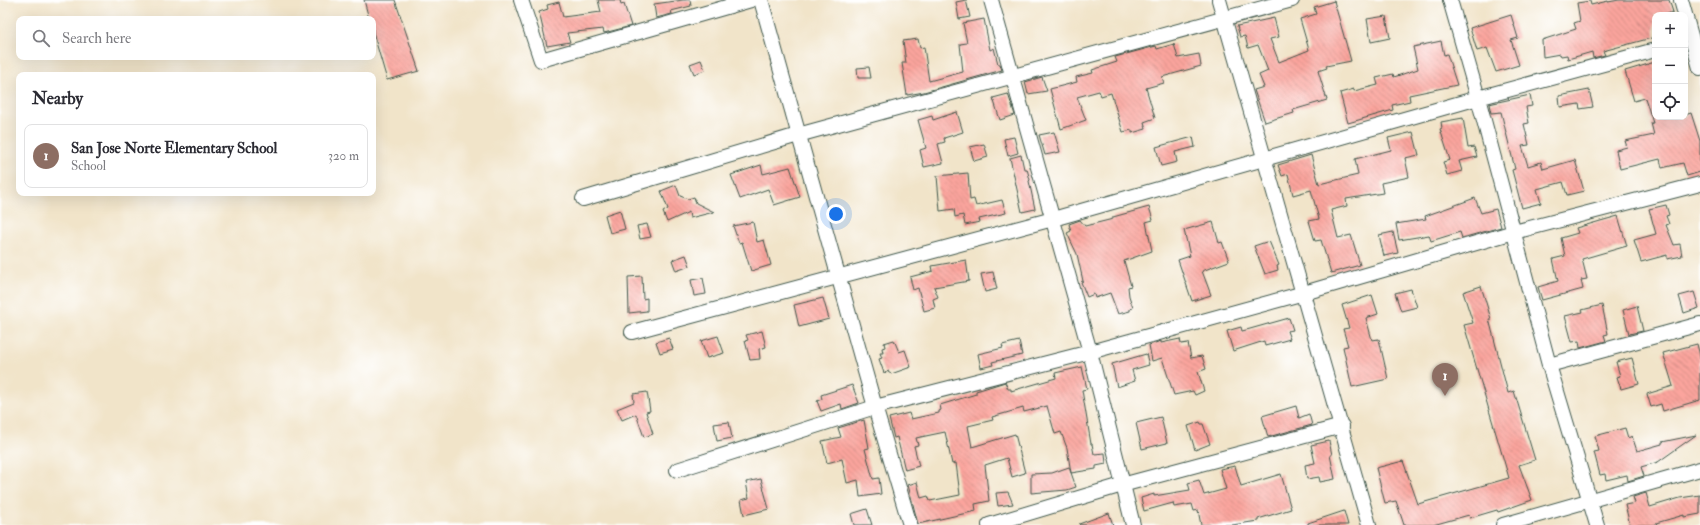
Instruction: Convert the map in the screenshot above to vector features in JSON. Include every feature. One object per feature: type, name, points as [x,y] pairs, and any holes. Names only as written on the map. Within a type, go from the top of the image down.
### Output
[{"type":"street","points":[[521,0],[541,60],[751,0]]},
{"type":"street","points":[[761,0],[875,407],[910,525]]},
{"type":"street","points":[[991,0],[1090,352],[1133,525]]},
{"type":"street","points":[[1219,0],[1304,293],[1369,525]]},
{"type":"street","points":[[583,199],[798,135],[1292,0]]},
{"type":"street","points":[[1450,0],[1478,98],[1549,365],[1597,525]]},
{"type":"street","points":[[1681,0],[1700,68]]},
{"type":"street","points":[[632,332],[1053,219],[1478,98],[1652,51]]},
{"type":"street","points":[[677,470],[875,407],[1090,352],[1304,293],[1514,232],[1700,184]]},
{"type":"street","points":[[1549,365],[1700,324]]},
{"type":"street","points":[[989,525],[1122,485],[1342,426]]},
{"type":"street","points":[[1503,525],[1700,469]]},
{"type":"building","points":[[364,0],[395,0],[419,71],[387,80],[376,42],[376,16],[368,16]]},
{"type":"building","points":[[598,0],[620,0],[621,5],[624,4],[631,26],[604,33],[603,29],[567,33],[570,42],[547,46],[539,12],[548,9],[547,5],[559,2],[563,17],[601,12]]},
{"type":"building","points":[[690,0],[691,6],[671,11],[672,14],[656,18],[654,4]]},
{"type":"building","points":[[966,0],[970,17],[959,19],[956,2]]},
{"type":"building","points":[[1619,0],[1669,0],[1673,12],[1652,12],[1652,38],[1603,51],[1605,55],[1593,58],[1592,52],[1568,59],[1567,55],[1561,56],[1560,54],[1543,57],[1542,40],[1576,29],[1574,23],[1580,21],[1577,3],[1590,1],[1591,5]]},
{"type":"building","points":[[1334,1],[1351,61],[1326,66],[1327,68],[1318,71],[1327,100],[1293,110],[1294,113],[1265,122],[1254,90],[1264,87],[1259,75],[1268,71],[1258,45],[1248,48],[1245,36],[1240,37],[1237,26],[1274,18],[1279,37],[1270,39],[1279,62],[1309,50],[1300,19],[1316,14],[1314,7]]},
{"type":"building","points":[[1511,15],[1518,38],[1511,40],[1519,65],[1496,72],[1487,48],[1477,51],[1470,28]]},
{"type":"building","points":[[1386,16],[1390,38],[1371,42],[1367,19]]},
{"type":"building","points":[[984,19],[990,50],[994,48],[998,64],[1000,64],[1002,70],[924,92],[907,95],[902,63],[906,63],[903,41],[918,39],[920,48],[924,47],[929,81],[963,72],[960,44],[967,43],[963,23]]},
{"type":"building","points":[[1441,41],[1444,55],[1447,54],[1457,85],[1409,95],[1410,101],[1392,105],[1393,110],[1348,123],[1340,93],[1378,85],[1376,78],[1393,74],[1394,77],[1418,69],[1413,47]]},
{"type":"building","points":[[1174,44],[1178,58],[1199,54],[1201,66],[1162,77],[1164,83],[1146,88],[1155,118],[1144,122],[1146,129],[1132,133],[1132,130],[1123,132],[1111,93],[1101,96],[1099,91],[1077,97],[1086,120],[1061,129],[1050,89],[1077,82],[1076,77],[1093,73],[1092,70],[1117,62],[1115,57],[1156,46],[1157,49]]},
{"type":"building","points":[[701,60],[705,70],[694,74],[690,64]]},
{"type":"building","points":[[1652,63],[1652,120],[1645,98],[1634,101],[1625,71]]},
{"type":"building","points":[[869,67],[871,78],[858,78],[857,68]]},
{"type":"building","points":[[1042,77],[1047,91],[1028,94],[1025,82]]},
{"type":"building","points":[[1589,90],[1593,107],[1580,109],[1579,104],[1560,107],[1559,96]]},
{"type":"building","points":[[1008,94],[1015,115],[1000,120],[993,98]]},
{"type":"building","points":[[1530,95],[1532,106],[1526,107],[1529,123],[1524,124],[1529,145],[1522,146],[1528,166],[1541,162],[1543,169],[1575,160],[1584,191],[1567,195],[1563,182],[1537,189],[1541,203],[1522,208],[1512,170],[1515,169],[1501,112],[1491,113],[1489,104]]},
{"type":"building","points":[[957,112],[963,132],[944,138],[945,142],[938,144],[943,163],[924,167],[920,150],[926,148],[918,120],[932,116],[933,120]]},
{"type":"building","points":[[1691,113],[1700,141],[1700,172],[1687,176],[1683,163],[1662,168],[1660,159],[1620,169],[1616,150],[1627,147],[1625,141],[1654,135],[1651,123],[1653,123],[1652,120],[1688,120],[1688,114]]},
{"type":"building","points":[[1463,118],[1468,148],[1474,147],[1477,157],[1459,161],[1462,171],[1447,175],[1443,162],[1450,160],[1440,129],[1442,128],[1441,122]]},
{"type":"building","points":[[1054,132],[1060,152],[1045,155],[1039,135]]},
{"type":"building","points":[[1413,132],[1419,155],[1405,158],[1409,177],[1381,183],[1383,193],[1346,199],[1347,206],[1331,210],[1338,238],[1351,235],[1360,265],[1331,273],[1321,240],[1315,241],[1309,221],[1319,219],[1311,190],[1293,195],[1288,174],[1282,176],[1278,165],[1311,155],[1319,184],[1358,175],[1355,159],[1391,150],[1388,138]]},
{"type":"building","points":[[1014,137],[1018,153],[1008,156],[1004,139]]},
{"type":"building","points":[[1193,137],[1195,147],[1175,152],[1177,162],[1161,166],[1156,147]]},
{"type":"building","points":[[984,144],[988,157],[974,161],[970,147]]},
{"type":"building","points":[[1021,155],[1024,169],[1027,169],[1030,180],[1035,209],[1022,212],[1010,158]]},
{"type":"building","points":[[761,165],[763,174],[790,167],[800,197],[774,205],[768,189],[740,199],[731,175]]},
{"type":"building","points":[[968,173],[970,200],[974,199],[976,206],[1002,200],[1006,213],[979,219],[980,222],[965,225],[963,215],[955,217],[954,209],[940,211],[937,176]]},
{"type":"building","points":[[676,185],[680,196],[688,199],[694,197],[696,203],[714,212],[690,218],[689,212],[667,222],[663,212],[668,209],[661,191]]},
{"type":"building","points":[[1475,198],[1481,213],[1496,209],[1501,227],[1462,238],[1460,232],[1431,241],[1429,235],[1399,240],[1396,224],[1426,219],[1425,216]]},
{"type":"building","points":[[1666,205],[1669,215],[1666,216],[1669,224],[1666,225],[1674,245],[1680,244],[1682,256],[1667,259],[1667,255],[1641,262],[1634,240],[1656,234],[1649,209]]},
{"type":"building","points":[[1149,207],[1153,220],[1146,222],[1152,251],[1124,261],[1131,286],[1128,287],[1133,308],[1130,309],[1130,311],[1118,314],[1110,293],[1095,298],[1094,294],[1087,297],[1081,282],[1083,281],[1077,254],[1067,233],[1071,231],[1069,224],[1080,220],[1085,226],[1113,219],[1113,217]]},
{"type":"building","points":[[620,210],[625,229],[610,233],[605,215]]},
{"type":"building","points":[[1618,216],[1627,246],[1582,259],[1587,279],[1581,280],[1583,289],[1542,300],[1538,287],[1558,281],[1553,259],[1565,256],[1561,238],[1578,233],[1576,228]]},
{"type":"building","points":[[753,222],[757,242],[764,240],[771,265],[751,271],[742,242],[739,243],[733,226]]},
{"type":"building","points":[[1213,222],[1219,243],[1222,242],[1229,261],[1202,271],[1211,295],[1192,301],[1178,260],[1190,256],[1184,230]]},
{"type":"building","points":[[647,224],[651,237],[640,239],[637,226]]},
{"type":"building","points":[[1393,232],[1398,253],[1384,256],[1379,235]]},
{"type":"building","points":[[1269,241],[1279,265],[1277,266],[1278,270],[1265,274],[1254,246]]},
{"type":"building","points":[[686,255],[690,266],[676,271],[672,260]]},
{"type":"building","points":[[966,260],[969,281],[934,287],[938,297],[933,299],[935,308],[924,311],[918,288],[913,290],[910,277],[933,271],[932,266]]},
{"type":"building","points":[[993,272],[997,289],[985,292],[981,274]]},
{"type":"building","points":[[642,276],[643,299],[647,298],[647,311],[629,313],[628,277]]},
{"type":"building","points":[[703,278],[706,294],[694,296],[691,280]]},
{"type":"building","points":[[1481,286],[1491,319],[1489,319],[1508,393],[1514,391],[1535,460],[1519,465],[1532,500],[1498,512],[1497,510],[1470,518],[1469,515],[1433,525],[1404,525],[1396,501],[1385,503],[1376,468],[1403,461],[1418,504],[1509,478],[1464,325],[1473,323],[1463,292]]},
{"type":"building","points":[[1411,289],[1417,307],[1401,311],[1395,293]]},
{"type":"building","points":[[1694,292],[1699,308],[1684,313],[1679,296]]},
{"type":"building","points":[[1372,295],[1378,314],[1366,318],[1372,340],[1379,339],[1388,379],[1352,387],[1343,347],[1348,346],[1343,329],[1349,328],[1342,305]]},
{"type":"building","points":[[823,298],[829,319],[799,327],[794,305]]},
{"type":"building","points":[[1602,305],[1608,334],[1604,335],[1606,341],[1580,348],[1579,341],[1572,342],[1565,316],[1583,312],[1582,310]]},
{"type":"building","points":[[1637,306],[1643,331],[1629,334],[1623,310]]},
{"type":"building","points":[[1289,318],[1293,330],[1287,331],[1290,339],[1265,346],[1264,341],[1233,351],[1227,331],[1241,327],[1242,331]]},
{"type":"building","points":[[762,331],[766,347],[759,349],[760,359],[750,360],[745,341],[748,340],[746,335]]},
{"type":"building","points":[[718,336],[724,353],[707,358],[701,341]]},
{"type":"building","points":[[669,338],[673,349],[660,353],[656,342]]},
{"type":"building","points":[[1180,339],[1181,344],[1188,343],[1191,358],[1202,356],[1206,369],[1198,372],[1204,391],[1195,395],[1193,391],[1174,395],[1162,358],[1152,361],[1149,345],[1161,341],[1161,343]]},
{"type":"building","points":[[894,340],[899,352],[905,350],[911,367],[891,374],[889,371],[884,373],[879,359],[882,358],[880,353],[883,353],[882,348],[885,347],[884,343]]},
{"type":"building","points":[[1019,341],[1022,355],[992,362],[993,365],[981,368],[978,354],[1003,348],[1002,345]]},
{"type":"building","points":[[1697,344],[1700,356],[1700,400],[1663,411],[1661,404],[1651,407],[1647,394],[1673,386],[1663,353]]},
{"type":"building","points":[[1146,354],[1149,365],[1132,370],[1135,381],[1117,387],[1112,364]]},
{"type":"building","points":[[1632,358],[1639,384],[1621,389],[1617,377],[1620,376],[1616,362]]},
{"type":"building","points":[[1082,367],[1087,389],[1082,390],[1091,444],[1094,454],[1105,453],[1106,464],[1096,466],[1096,469],[1071,473],[1067,448],[1061,432],[1055,434],[1047,406],[1024,412],[1023,408],[992,417],[993,420],[968,426],[972,447],[1015,434],[1025,473],[1012,477],[1007,458],[985,465],[989,501],[975,504],[976,511],[918,524],[908,485],[917,482],[921,498],[928,496],[930,501],[960,495],[956,463],[952,464],[945,432],[916,438],[918,445],[914,446],[919,466],[905,470],[897,437],[894,438],[889,418],[909,413],[911,419],[939,413],[941,410],[940,405],[976,394],[976,391],[1005,382],[1008,389],[1011,389],[1011,391],[1056,378],[1055,373]]},
{"type":"building","points":[[852,385],[859,403],[842,409],[841,404],[821,411],[817,401],[822,399],[821,395]]},
{"type":"building","points":[[647,392],[650,411],[646,412],[653,434],[644,437],[636,414],[622,420],[617,409],[634,402],[633,394]]},
{"type":"building","points":[[1296,406],[1299,418],[1309,414],[1312,425],[1268,437],[1262,416]]},
{"type":"building","points":[[1161,417],[1167,443],[1142,449],[1136,423]]},
{"type":"building","points":[[864,420],[869,448],[865,449],[873,479],[879,478],[881,494],[860,497],[858,480],[847,483],[842,459],[827,463],[822,441],[841,437],[838,428]]},
{"type":"building","points":[[729,422],[732,438],[717,441],[714,424]]},
{"type":"building","points":[[1200,422],[1203,424],[1210,444],[1195,450],[1188,426]]},
{"type":"building","points":[[1625,428],[1628,438],[1632,436],[1637,451],[1662,444],[1662,442],[1696,435],[1658,462],[1641,467],[1644,476],[1628,481],[1627,475],[1606,480],[1605,474],[1600,475],[1594,452],[1599,451],[1595,436]]},
{"type":"building","points":[[1329,441],[1335,479],[1320,482],[1319,477],[1307,479],[1305,465],[1315,463],[1311,445]]},
{"type":"building","points":[[1235,466],[1241,486],[1281,474],[1291,509],[1258,519],[1258,521],[1232,525],[1201,525],[1198,510],[1194,511],[1192,504],[1174,507],[1173,503],[1144,511],[1141,498],[1154,494],[1154,496],[1190,490],[1188,483],[1199,480],[1204,495],[1226,489],[1220,469]]},
{"type":"building","points":[[1069,467],[1076,487],[1067,490],[1031,493],[1031,474],[1052,473]]},
{"type":"building","points":[[761,479],[769,509],[744,515],[741,500],[749,498],[746,482]]},
{"type":"building","points":[[1008,492],[1013,504],[998,506],[996,493]]},
{"type":"building","points":[[1646,493],[1650,507],[1680,498],[1700,495],[1700,514],[1684,517],[1684,515],[1656,523],[1657,525],[1630,525],[1625,505],[1635,503],[1633,497]]},
{"type":"building","points":[[867,509],[872,525],[854,525],[851,514]]},
{"type":"building","points":[[1344,511],[1348,525],[1308,525],[1308,523]]},
{"type":"building","points":[[1109,513],[1113,525],[1079,524]]},
{"type":"place","name":"San Jose Norte Elementary School","points":[[1445,396]]}]
